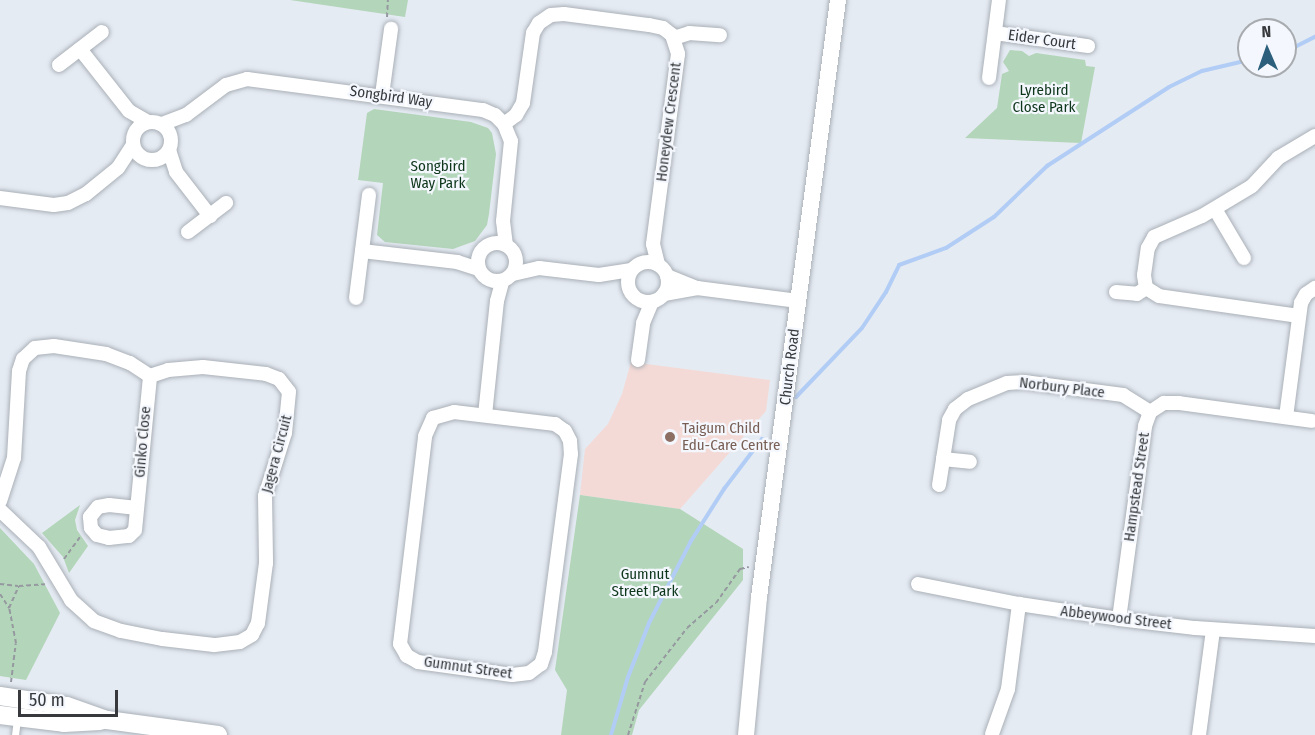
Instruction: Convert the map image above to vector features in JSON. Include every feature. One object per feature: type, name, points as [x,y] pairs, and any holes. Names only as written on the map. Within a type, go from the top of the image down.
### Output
[{"type":"main road","points":[[10,694],[67,706],[107,720],[218,735]]},
{"type":"main road","points":[[11,722],[64,723],[107,720]]},
{"type":"street","name":"Church Road","points":[[746,735],[759,597],[838,0]]},
{"type":"street","points":[[989,78],[999,0]]},
{"type":"street","points":[[500,244],[512,147],[504,124],[516,115],[523,103],[533,33],[539,23],[551,15],[564,14],[658,27],[674,38],[689,33],[720,35]]},
{"type":"street","points":[[382,95],[390,29]]},
{"type":"street","points":[[58,65],[102,32]]},
{"type":"street","name":"Eider Court","points":[[995,33],[1088,46]]},
{"type":"street","name":"Honeydew Crescent","points":[[629,287],[644,266],[653,244],[677,61],[674,38]]},
{"type":"street","points":[[0,198],[54,205],[68,203],[86,194],[118,168],[133,145],[135,130],[129,111],[80,49]]},
{"type":"street","name":"Songbird Way","points":[[162,124],[186,115],[226,85],[240,79],[382,95],[483,110],[495,115],[504,124]]},
{"type":"street","points":[[129,111],[148,122],[162,124],[170,144],[176,172],[210,216]]},
{"type":"street","name":"Songbird Way","points":[[170,144],[186,115]]},
{"type":"street","points":[[135,130],[148,122]]},
{"type":"street","points":[[1299,316],[1168,298],[1152,294],[1146,288],[1144,281],[1148,248],[1154,237],[1215,209],[1252,186],[1278,158],[1315,136]]},
{"type":"street","points":[[118,168],[149,159],[170,144]]},
{"type":"street","points":[[133,145],[149,159],[176,172]]},
{"type":"street","points":[[356,298],[369,195]]},
{"type":"street","points":[[188,232],[226,203]]},
{"type":"street","points":[[1215,209],[1244,258]]},
{"type":"street","points":[[500,244],[516,257],[539,268],[599,275],[629,287],[646,301]]},
{"type":"street","points":[[500,244],[484,248],[479,262],[487,279],[503,279],[539,268]]},
{"type":"street","points":[[362,251],[457,262],[479,262]]},
{"type":"street","points":[[485,416],[497,301],[503,279],[516,257]]},
{"type":"street","points":[[599,275],[644,266],[697,288],[798,301]]},
{"type":"street","points":[[664,294],[668,276]]},
{"type":"street","points":[[646,301],[664,294],[697,288]]},
{"type":"street","points":[[1116,292],[1137,294],[1146,288]]},
{"type":"street","points":[[1286,417],[1303,298],[1315,288]]},
{"type":"street","points":[[638,360],[646,301]]},
{"type":"street","points":[[0,501],[14,458],[18,371],[23,359],[31,351],[47,346],[106,354],[130,363],[150,376]]},
{"type":"street","name":"Jagera Circuit","points":[[0,510],[39,547],[71,600],[94,621],[141,635],[214,645],[240,642],[252,635],[258,623],[266,563],[265,496],[285,433],[289,392],[283,383],[273,376],[233,370],[189,368],[150,376]]},
{"type":"street","name":"Ginko Close","points":[[91,528],[102,537],[129,536],[135,530],[150,376]]},
{"type":"street","name":"Norbury Place","points":[[939,485],[949,420],[955,409],[968,399],[1006,382],[1024,382],[1123,395],[1150,412]]},
{"type":"street","name":"Hampstead Street","points":[[1119,619],[1145,426],[1150,412],[1164,403],[1179,403],[1312,421]]},
{"type":"street","name":"Gumnut Street","points":[[447,412],[485,416],[555,424],[565,431],[570,441],[571,454],[544,659],[534,671],[519,675],[418,662],[407,656],[400,644],[427,428],[433,418],[447,412]]},
{"type":"street","points":[[943,459],[970,462]]},
{"type":"street","points":[[91,528],[90,518],[98,507],[137,508]]},
{"type":"street","name":"Abbeywood Street","points":[[918,584],[1019,604],[1119,619],[1213,630],[1315,636]]},
{"type":"street","points":[[992,734],[1008,689],[1019,604]]},
{"type":"street","points":[[1199,735],[1213,630]]},
{"type":"lane","points":[[10,694],[11,722]]},
{"type":"path","points":[[388,0],[386,11],[390,29]]},
{"type":"path","points":[[56,564],[69,555],[77,540],[91,528]]},
{"type":"path","points":[[628,735],[645,682],[687,628],[716,603],[740,569],[750,567]]},
{"type":"path","points":[[0,584],[43,586],[51,581]]},
{"type":"path","points":[[9,608],[19,586]]},
{"type":"path","points":[[0,594],[9,608],[16,643],[10,694]]},
{"type":"shaded area","name":"Taigum Child Edu-Care Centre","points":[[631,362],[770,380],[766,411],[680,509],[580,495],[585,449],[608,424],[622,394]]},
{"type":"green space","points":[[290,0],[408,0],[405,17]]},
{"type":"green space","name":"Lyrebird Close Park","points":[[1010,50],[1022,51],[1029,56],[1036,53],[1085,60],[1086,66],[1095,67],[1081,143],[965,138],[997,108],[1002,74],[1009,71],[1003,62]]},
{"type":"green space","name":"Songbird Way Park","points":[[374,109],[471,122],[488,128],[492,133],[496,154],[489,214],[487,225],[475,241],[453,249],[385,242],[377,235],[383,183],[358,180],[367,113]]},
{"type":"green space","name":"Gumnut Street Park","points":[[580,495],[680,509],[743,549],[743,580],[639,710],[632,735],[561,735],[567,690],[555,670]]},
{"type":"green space","points":[[80,505],[75,520],[77,530],[88,546],[69,573],[63,557],[42,533]]},
{"type":"green space","points":[[0,528],[34,564],[60,613],[26,680],[0,676]]},
{"type":"waterway","points":[[1297,46],[1315,37]]},
{"type":"waterway","points":[[796,397],[862,328],[886,292],[899,265],[946,248],[994,217],[1047,166],[1169,87],[1202,71],[1237,63]]},
{"type":"waterway","points":[[611,735],[628,677],[649,623],[691,541],[724,489],[762,439]]},
{"type":"place","name":"Taigum Child Edu-Care Centre","points":[[670,437]]}]
